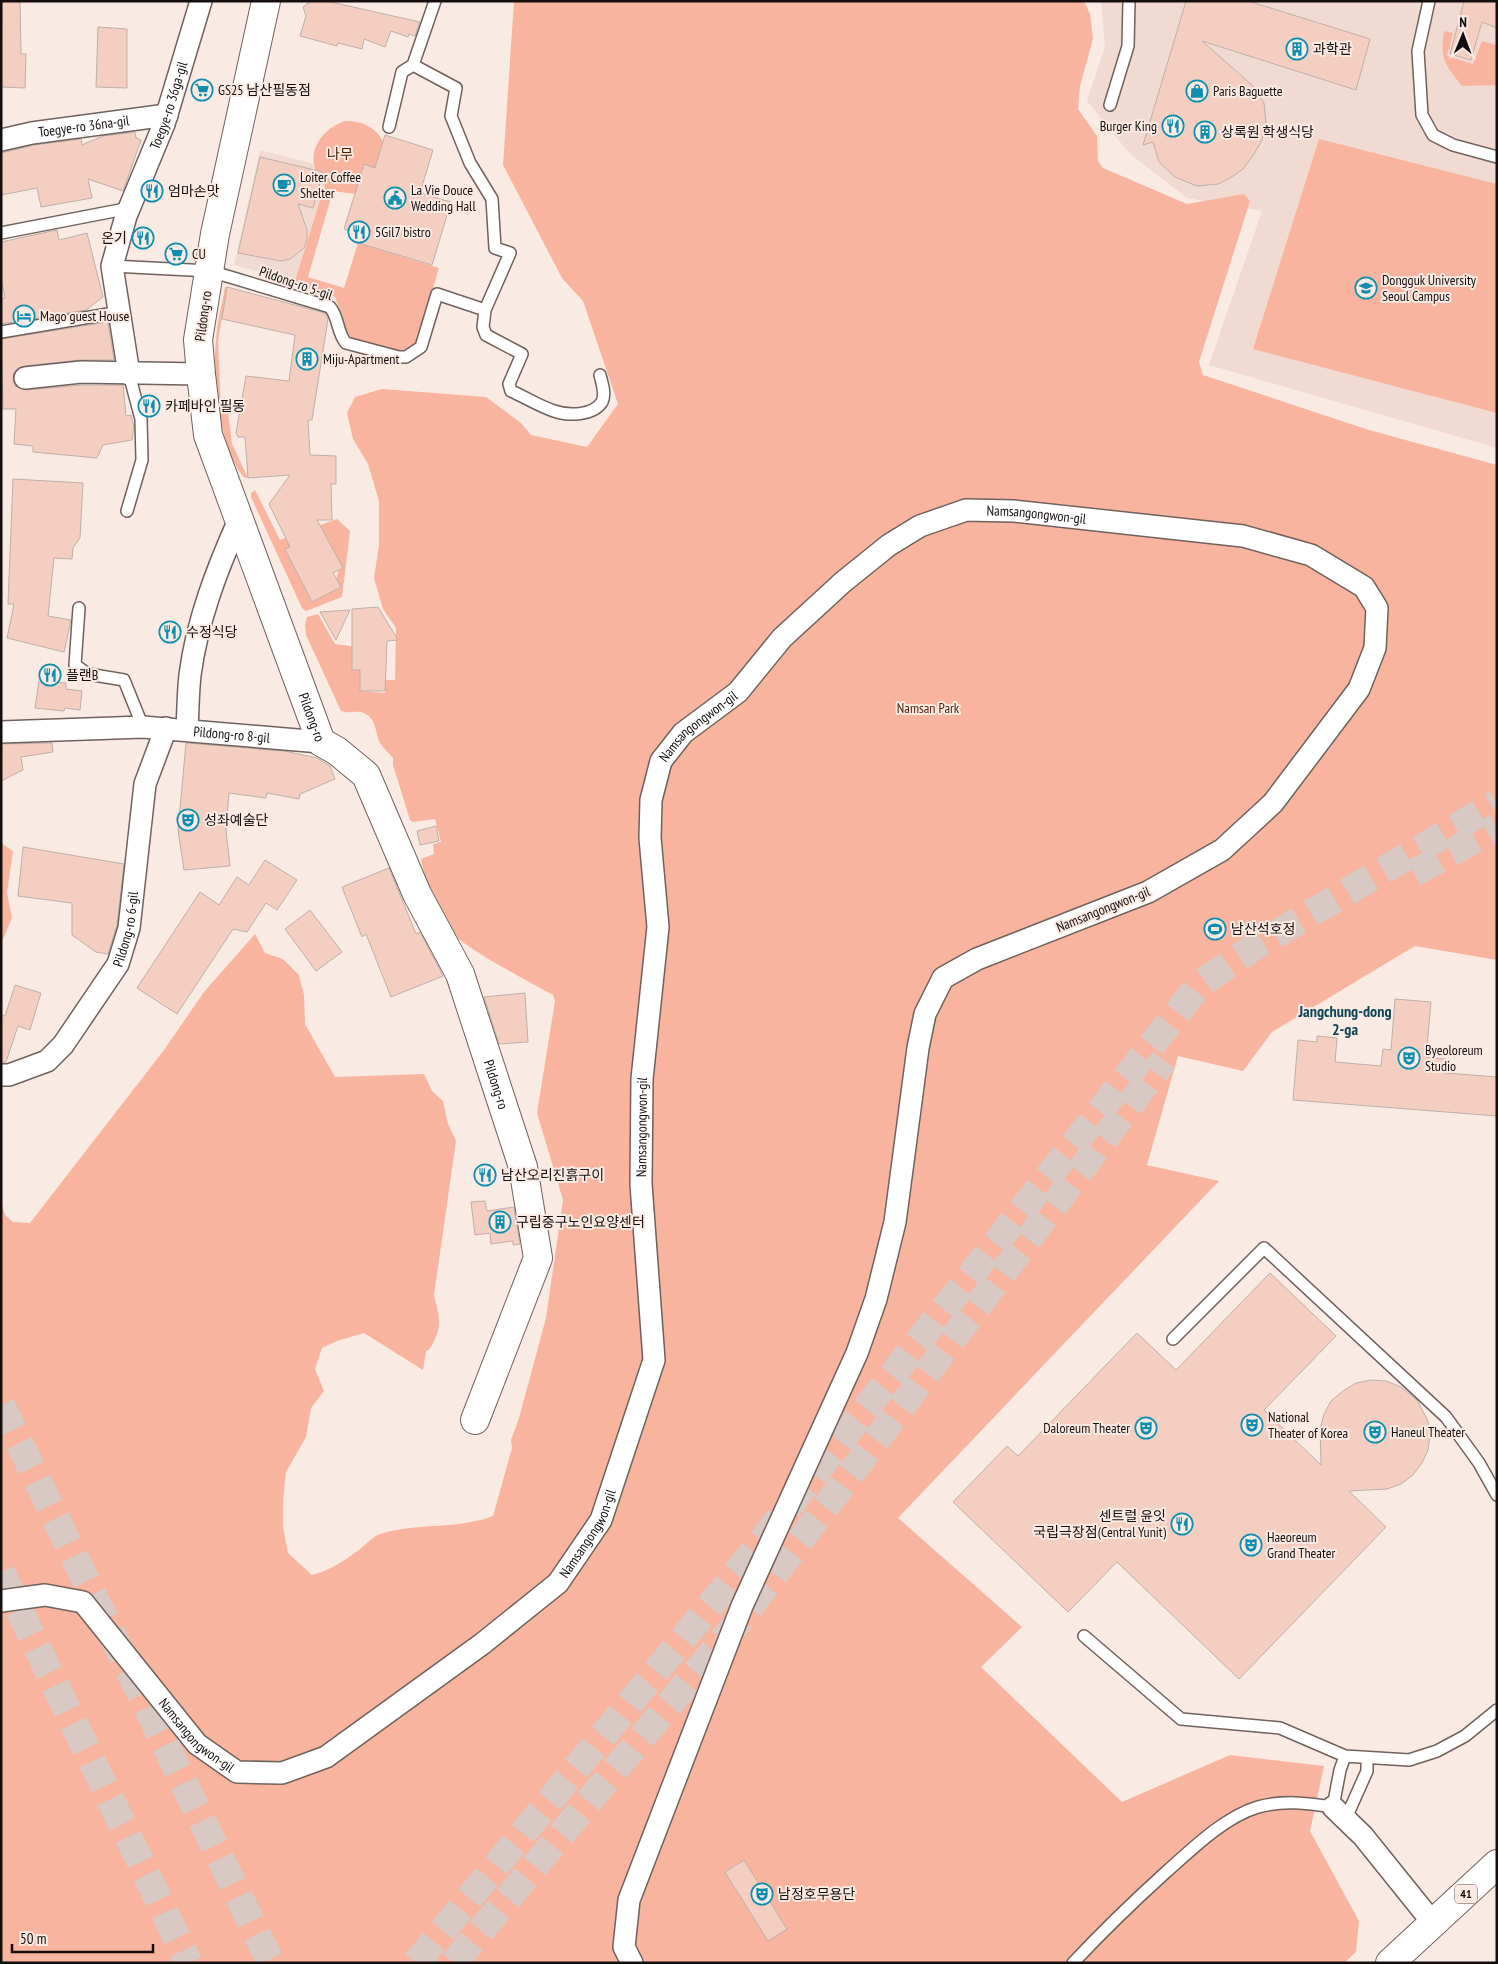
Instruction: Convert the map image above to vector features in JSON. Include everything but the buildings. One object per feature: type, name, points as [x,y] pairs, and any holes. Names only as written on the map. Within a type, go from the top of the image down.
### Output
[{"type":"street","name":"Toegye-ro 36ga-gil","points":[[129,374],[112,266],[130,208],[167,115],[201,1]]},
{"type":"street","name":"Pildong-ro","points":[[266,1],[215,234],[198,340],[200,374],[208,436],[321,742],[337,751],[366,775],[416,894],[460,974],[523,1167],[538,1258],[475,1420]]},
{"type":"street","name":"Toegye-ro 36na-gil","points":[[1,140],[32,132],[167,115]]},
{"type":"street","points":[[25,378],[81,372],[200,374]]},
{"type":"street","name":"Namsangongwon-gil","points":[[1,1601],[44,1595],[83,1602],[197,1744],[237,1772],[282,1773],[326,1757],[482,1644],[558,1584],[601,1520],[654,1360],[641,1184],[642,1079],[658,927],[650,838],[651,800],[661,761],[683,733],[738,692],[782,638],[843,582],[889,545],[920,526],[966,510],[1014,511],[1243,536],[1311,555],[1364,587],[1377,608],[1375,648],[1359,689],[1273,802],[1222,850],[1148,892],[977,959],[943,978],[925,1014],[918,1048],[894,1222],[876,1299],[857,1353],[742,1606],[629,1900],[624,1947],[632,1963]]},
{"type":"street","name":"Pildong-ro 6-gil","points":[[1,1075],[9,1075],[47,1061],[63,1045],[118,964],[128,928],[145,784],[176,729],[198,634],[217,568],[239,520]]},
{"type":"street","name":"Pildong-ro 8-gil","points":[[1,732],[144,727],[321,742]]},
{"type":"street","points":[[1339,1812],[1433,1923]]},
{"type":"street","name":"41","points":[[1390,1963],[1497,1864]]},
{"type":"lane","points":[[389,127],[402,72],[413,65],[435,1]]},
{"type":"lane","points":[[1110,105],[1128,46],[1129,1]]},
{"type":"lane","points":[[1429,1],[1418,51],[1422,115],[1433,135],[1453,145],[1497,157]]},
{"type":"lane","points":[[413,65],[456,88],[451,116],[470,163],[492,199],[495,248],[510,253],[485,310],[482,328],[486,335],[522,354],[509,384],[511,391],[556,412],[571,414],[591,412],[602,401],[604,392],[600,375]]},
{"type":"lane","points":[[1,233],[130,208]]},
{"type":"lane","points":[[112,266],[210,271]]},
{"type":"lane","name":"Pildong-ro 5-gil","points":[[210,271],[330,307],[335,313],[341,338],[346,343],[399,357],[406,357],[421,347],[438,294],[485,310]]},
{"type":"lane","points":[[1,332],[120,312]]},
{"type":"lane","name":"Toegye-ro 36ga-gil","points":[[127,510],[142,460],[141,419],[129,374]]},
{"type":"lane","points":[[79,608],[75,665],[88,674],[124,680],[144,727]]},
{"type":"lane","points":[[1173,1339],[1264,1248],[1446,1417],[1479,1463],[1497,1495]]},
{"type":"lane","points":[[1084,1636],[1182,1719],[1280,1728],[1346,1756],[1367,1759],[1409,1760],[1437,1750],[1465,1736],[1497,1710]]},
{"type":"lane","points":[[1339,1812],[1340,1770],[1346,1756]]},
{"type":"lane","points":[[1339,1812],[1367,1771],[1367,1759]]},
{"type":"lane","points":[[1073,1963],[1110,1924],[1193,1847],[1232,1820],[1256,1808],[1278,1803],[1299,1802],[1339,1812]]},
{"type":"shaded area","name":"Dongguk University Seoul Campus","points":[[1101,1],[1497,1],[1497,448],[1209,365],[1262,211],[1187,198],[1130,154],[1087,101],[1105,47]]},
{"type":"shaded area","points":[[260,150],[330,168],[295,281],[234,265]]},
{"type":"green space","name":"Namsan Park","points":[[514,1],[1084,1],[1090,14],[1093,39],[1080,86],[1078,109],[1097,136],[1098,161],[1103,168],[1187,204],[1244,194],[1250,201],[1199,362],[1203,375],[1369,430],[1497,465],[1497,960],[1415,946],[1272,1032],[1243,1071],[1178,1056],[1147,1165],[1219,1181],[898,1518],[1022,1627],[981,1667],[1122,1802],[1230,1755],[1324,1766],[1310,1831],[1359,1921],[1356,1952],[1344,1963],[1,1963],[1,1201],[5,1215],[13,1222],[30,1223],[164,1050],[204,992],[255,934],[265,953],[283,959],[299,975],[304,995],[305,1024],[335,1077],[424,1074],[432,1091],[443,1101],[448,1124],[456,1141],[434,1295],[439,1317],[437,1336],[429,1350],[426,1351],[423,1370],[364,1333],[337,1341],[322,1348],[315,1369],[324,1391],[311,1408],[306,1437],[286,1472],[283,1499],[283,1528],[288,1553],[312,1575],[341,1563],[380,1534],[409,1528],[466,1523],[493,1516],[512,1448],[511,1440],[519,1418],[546,1318],[563,1200],[537,1113],[555,1001],[553,995],[470,947],[452,932],[437,907],[429,888],[421,859],[434,854],[433,844],[441,842],[435,819],[413,822],[410,820],[393,765],[393,758],[380,743],[373,722],[368,716],[361,712],[341,711],[306,635],[305,625],[307,617],[318,614],[335,644],[358,647],[352,670],[360,670],[360,691],[385,693],[385,680],[395,680],[396,628],[383,609],[374,578],[379,545],[379,501],[368,464],[353,439],[347,413],[355,397],[382,389],[486,397],[521,423],[531,435],[587,447],[618,404],[583,301],[562,278],[503,165]]},
{"type":"green space","points":[[1444,31],[1453,33],[1447,56],[1473,64],[1482,41],[1497,45],[1497,85],[1462,86],[1447,66],[1443,55]]},
{"type":"green space","name":"나무","points":[[345,121],[367,125],[383,141],[375,168],[364,165],[355,194],[333,191],[308,277],[344,288],[358,243],[439,268],[416,346],[399,354],[357,343],[348,334],[335,297],[300,286],[295,281],[325,184],[318,175],[314,165],[316,147],[327,131]]},
{"type":"green space","points":[[1319,139],[1497,184],[1497,413],[1253,349]]},
{"type":"green space","points":[[225,287],[227,287],[218,341],[221,412],[228,413],[232,444],[248,478],[245,478],[236,466],[229,451],[224,433],[217,392],[215,373],[216,340]]},
{"type":"green space","points":[[255,490],[280,540],[337,519],[350,531],[342,597],[306,611],[302,608],[251,497],[251,493]],"holes":[[[323,531],[343,568],[339,570],[336,579],[340,587],[312,602],[285,549]]]},
{"type":"green space","points":[[1,843],[13,851],[7,893],[12,918],[1,944]]},
{"type":"tunnel","points":[[416,1963],[723,1590],[1199,985],[1254,947],[1497,803]]},
{"type":"tunnel","points":[[1414,873],[1497,827]]},
{"type":"tunnel","points":[[454,1963],[743,1616],[1164,1060]]},
{"type":"tunnel","points":[[1,1405],[271,1963]]},
{"type":"tunnel","points":[[1,1572],[189,1963]]},
{"type":"place","name":"과학관","points":[[1297,49]]},
{"type":"place","name":"GS25 남산필동점","points":[[202,90]]},
{"type":"place","name":"Paris Baguette","points":[[1197,91]]},
{"type":"place","name":"Burger King","points":[[1173,126]]},
{"type":"place","name":"상록원 학생식당","points":[[1205,132]]},
{"type":"place","name":"Loiter Coffee Shelter","points":[[284,185]]},
{"type":"place","name":"엄마손맛","points":[[152,191]]},
{"type":"place","name":"La Vie Douce Wedding Hall","points":[[395,198]]},
{"type":"place","name":"5Gil7 bistro","points":[[359,232]]},
{"type":"place","name":"온기","points":[[143,238]]},
{"type":"place","name":"CU","points":[[176,254]]},
{"type":"place","name":"Dongguk University Seoul Campus","points":[[1366,288]]},
{"type":"place","name":"Mago guest House","points":[[24,316]]},
{"type":"place","name":"Miju-Apartment","points":[[307,359]]},
{"type":"place","name":"카페바인 필동","points":[[149,406]]},
{"type":"place","name":"수정식당","points":[[170,632]]},
{"type":"place","name":"플랜B","points":[[50,675]]},
{"type":"place","name":"성좌예술단","points":[[188,820]]},
{"type":"place","name":"남산석호정","points":[[1215,929]]},
{"type":"place","name":"Byeoloreum Studio","points":[[1409,1058]]},
{"type":"place","name":"남산오리진흙구이","points":[[485,1175]]},
{"type":"place","name":"구립중구노인요양센터","points":[[500,1222]]},
{"type":"place","name":"National Theater of Korea","points":[[1252,1425]]},
{"type":"place","name":"Daloreum Theater","points":[[1146,1428]]},
{"type":"place","name":"Haneul Theater","points":[[1375,1432]]},
{"type":"place","name":"센트럴 윤잇 국립극장점(Central Yunit)","points":[[1182,1524]]},
{"type":"place","name":"Haeoreum Grand Theater","points":[[1251,1545]]},
{"type":"place","name":"남정호무용단","points":[[762,1894]]},
{"type":"district","name":"Jangchung-dong 2-ga","points":[[1345,1020]]}]
